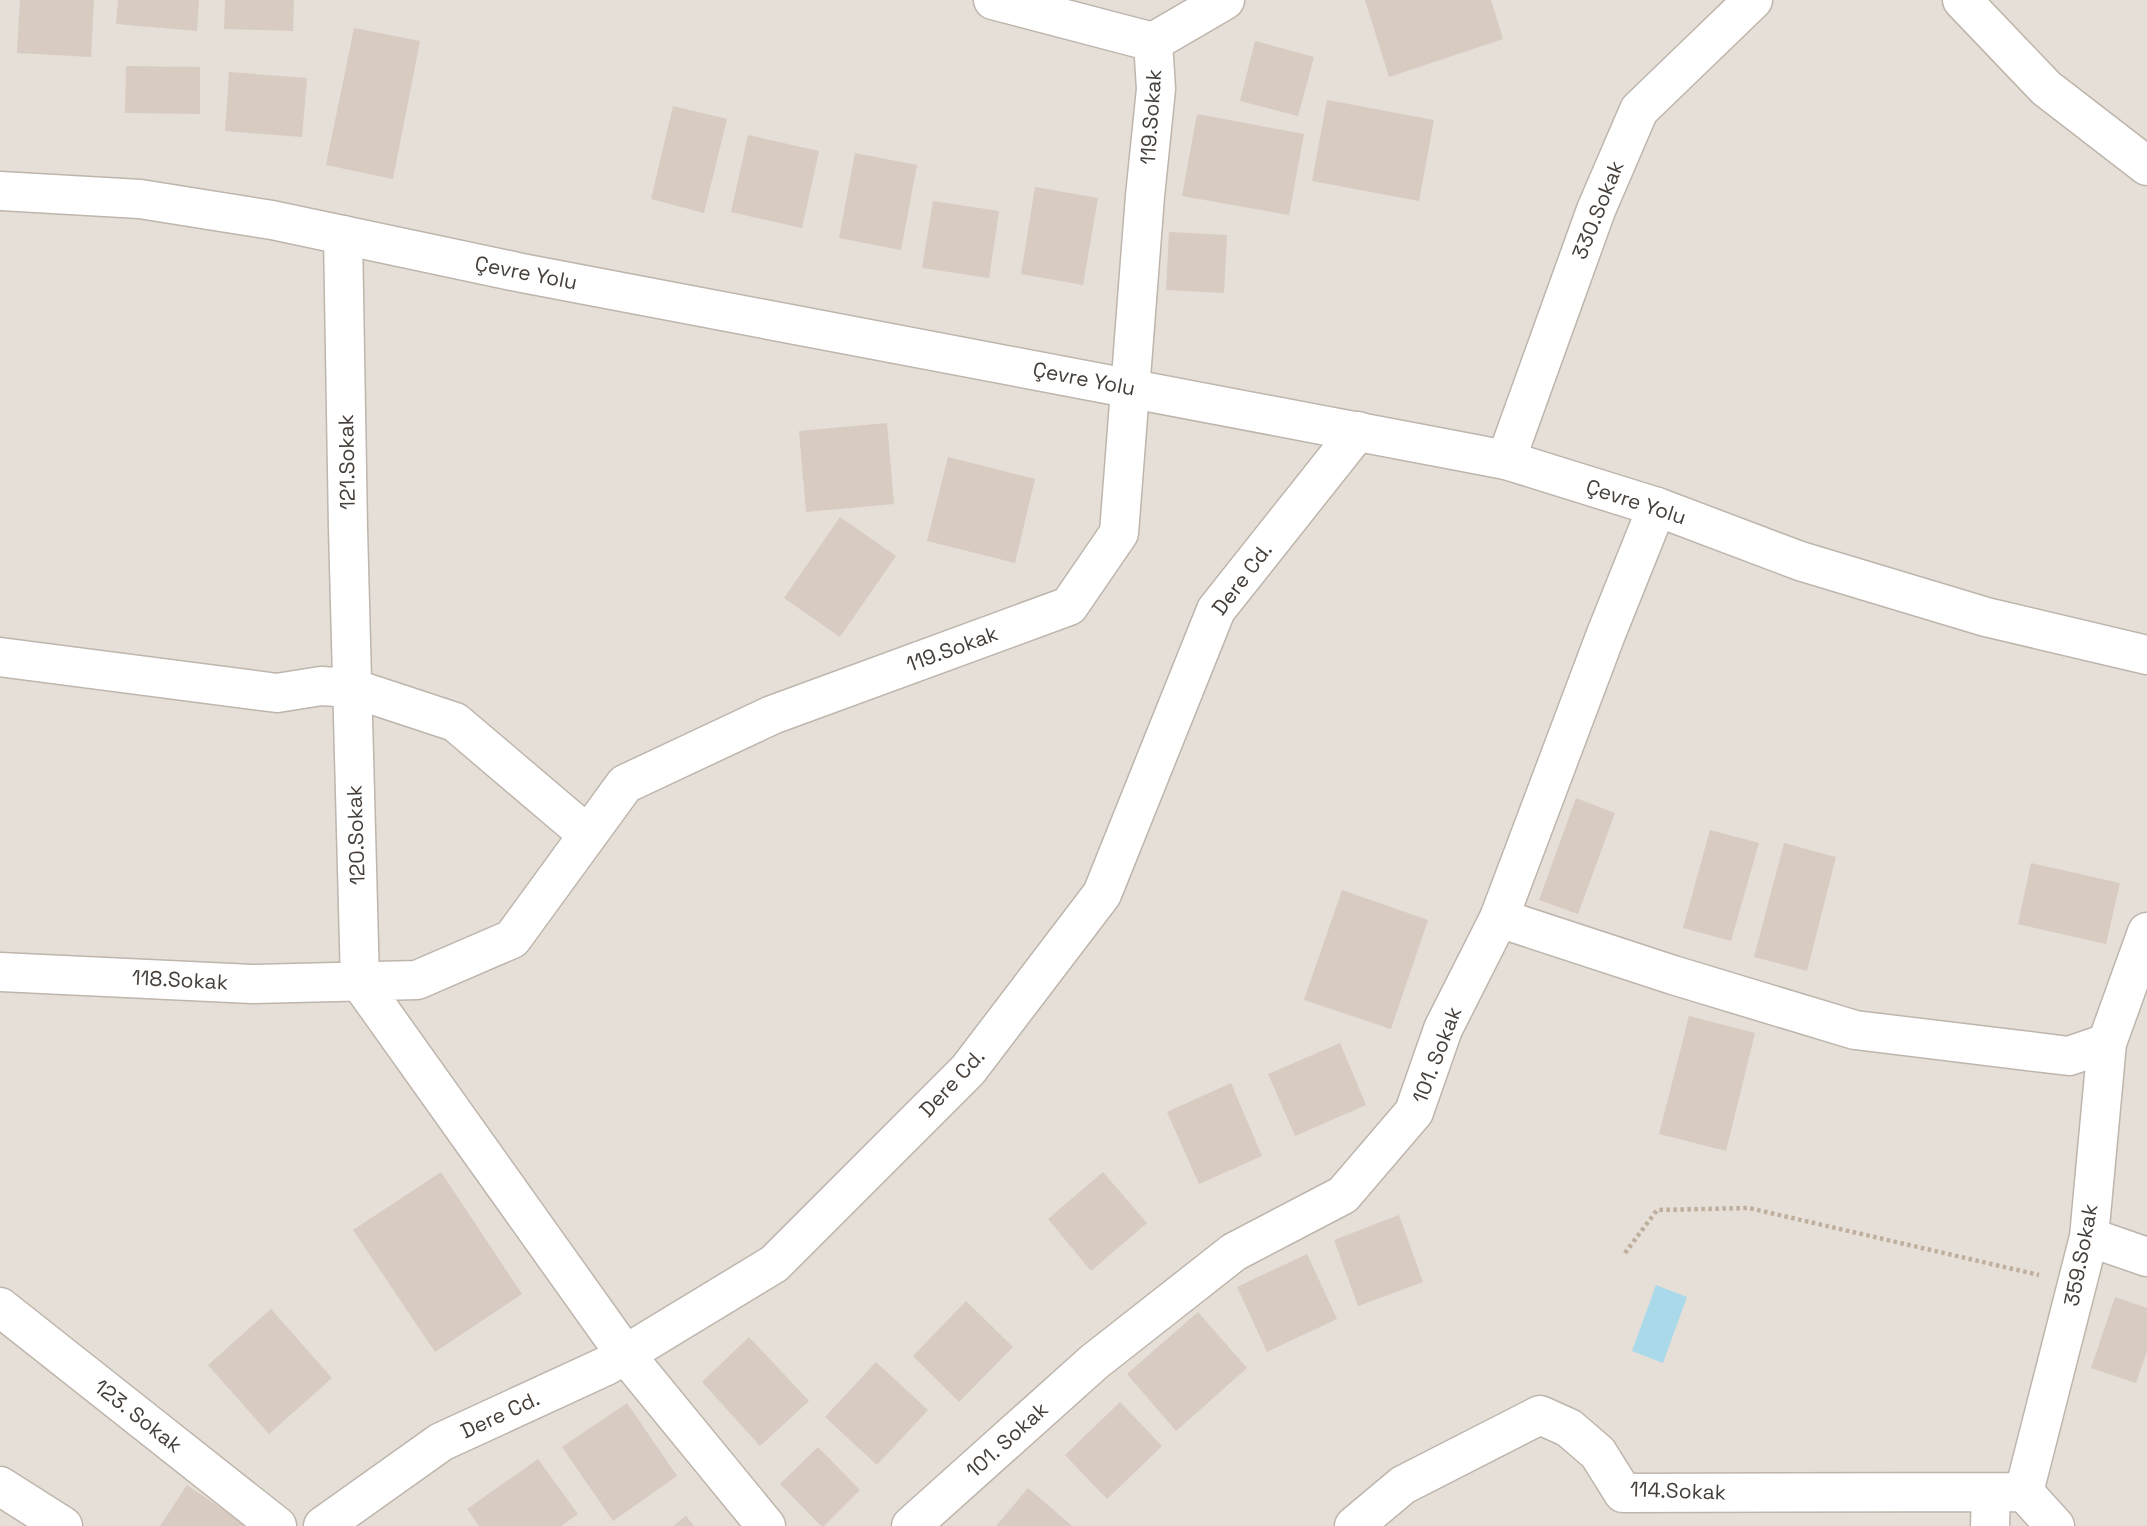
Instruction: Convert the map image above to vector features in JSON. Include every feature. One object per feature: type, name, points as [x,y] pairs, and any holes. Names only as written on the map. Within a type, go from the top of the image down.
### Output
[{"type":"street","points":[[993,0],[1153,42],[1225,0]]},
{"type":"street","name":"330.Sokak","points":[[1506,460],[1595,210],[1639,110],[1753,0]]},
{"type":"street","points":[[1962,0],[2046,88],[2147,166]]},
{"type":"street","name":"119.Sokak","points":[[360,982],[417,980],[512,939],[625,785],[772,715],[1069,606],[1119,533],[1129,387],[1156,89],[1153,42]]},
{"type":"street","name":"Çevre Yolu","points":[[0,191],[140,199],[272,220],[535,276],[1506,460],[1657,507],[1800,561],[1986,617],[2147,654]]},
{"type":"street","name":"121.Sokak","points":[[343,235],[352,688]]},
{"type":"street","name":"Dere Cd.","points":[[323,1526],[440,1442],[606,1366],[774,1264],[968,1070],[1102,894],[1216,610],[1359,431]]},
{"type":"street","name":"101. Sokak","points":[[911,1526],[1094,1362],[1234,1252],[1343,1195],[1414,1112],[1443,1029],[1499,918],[1657,507]]},
{"type":"street","points":[[0,657],[277,693],[321,686],[352,688],[455,722],[588,835]]},
{"type":"street","name":"120.Sokak","points":[[352,688],[360,982]]},
{"type":"street","points":[[1499,918],[1673,975],[1855,1030],[2069,1056],[2107,1043]]},
{"type":"street","name":"359.Sokak","points":[[2001,1504],[2077,1285],[2089,1237],[2107,1043],[2147,932]]},
{"type":"street","name":"118.Sokak","points":[[0,972],[252,984],[360,982]]},
{"type":"street","points":[[360,982],[625,1354],[766,1526]]},
{"type":"street","points":[[2089,1237],[2147,1257]]},
{"type":"street","name":"123. Sokak","points":[[0,1307],[277,1526]]},
{"type":"street","name":"114.Sokak","points":[[1354,1526],[1403,1485],[1540,1415],[1569,1428],[1598,1453],[1622,1509],[2001,1504]]},
{"type":"street","points":[[0,1486],[63,1526]]},
{"type":"street","points":[[2001,1504],[2055,1526]]},
{"type":"path","points":[[1625,1253],[1657,1210],[1749,1208],[2077,1285]]},
{"type":"shaded area","points":[[0,0],[2147,0],[2147,1526],[0,1526]]},
{"type":"water","points":[[1656,1285],[1687,1297],[1663,1363],[1632,1351]]},
{"type":"building","points":[[20,0],[94,0],[91,57],[17,53]]},
{"type":"building","points":[[118,0],[199,0],[197,31],[116,24]]},
{"type":"building","points":[[225,0],[294,0],[293,31],[224,29]]},
{"type":"building","points":[[1365,0],[1491,0],[1503,39],[1389,77]]},
{"type":"building","points":[[354,28],[420,41],[393,179],[326,165]]},
{"type":"building","points":[[1255,41],[1314,57],[1298,116],[1240,101]]},
{"type":"building","points":[[126,66],[200,67],[200,114],[125,113]]},
{"type":"building","points":[[229,72],[307,78],[302,137],[225,131]]},
{"type":"building","points":[[1327,100],[1434,120],[1419,201],[1312,181]]},
{"type":"building","points":[[673,106],[727,119],[704,213],[651,199]]},
{"type":"building","points":[[1197,114],[1304,134],[1289,215],[1182,196]]},
{"type":"building","points":[[748,135],[819,151],[802,228],[731,212]]},
{"type":"building","points":[[855,153],[917,165],[901,250],[839,238]]},
{"type":"building","points":[[1035,187],[1098,198],[1083,285],[1021,274]]},
{"type":"building","points":[[933,201],[999,211],[989,278],[922,268]]},
{"type":"building","points":[[1169,232],[1227,235],[1224,293],[1166,290]]},
{"type":"building","points":[[887,423],[894,504],[806,512],[799,431]]},
{"type":"building","points":[[948,457],[1035,479],[1015,563],[927,541]]},
{"type":"building","points":[[840,517],[896,556],[840,637],[784,598]]},
{"type":"building","points":[[1576,798],[1615,813],[1578,914],[1539,900]]},
{"type":"building","points":[[1710,830],[1759,843],[1731,941],[1683,928]]},
{"type":"building","points":[[1784,843],[1836,857],[1807,971],[1754,957]]},
{"type":"building","points":[[2031,863],[2120,883],[2106,944],[2018,924]]},
{"type":"building","points":[[1342,890],[1428,920],[1391,1029],[1304,1000]]},
{"type":"building","points":[[1689,1016],[1755,1033],[1726,1151],[1659,1134]]},
{"type":"building","points":[[1340,1043],[1366,1105],[1295,1136],[1268,1074]]},
{"type":"building","points":[[1231,1083],[1262,1156],[1199,1184],[1167,1112]]},
{"type":"building","points":[[441,1172],[522,1294],[435,1352],[353,1230]]},
{"type":"building","points":[[1103,1172],[1147,1223],[1091,1271],[1048,1219]]},
{"type":"building","points":[[1399,1215],[1423,1282],[1358,1306],[1334,1240]]},
{"type":"building","points":[[1307,1254],[1337,1319],[1267,1352],[1237,1287]]},
{"type":"building","points":[[2115,1297],[2147,1308],[2147,1351],[2136,1383],[2091,1368]]},
{"type":"building","points":[[966,1301],[1013,1347],[959,1402],[913,1356]]},
{"type":"building","points":[[271,1309],[332,1378],[269,1434],[208,1365]]},
{"type":"building","points":[[1198,1312],[1247,1368],[1176,1431],[1127,1374]]},
{"type":"building","points":[[749,1337],[809,1401],[760,1446],[702,1382]]},
{"type":"building","points":[[876,1362],[928,1410],[877,1465],[825,1417]]},
{"type":"building","points":[[1120,1402],[1162,1446],[1107,1499],[1065,1455]]},
{"type":"building","points":[[627,1403],[677,1476],[613,1521],[562,1447]]},
{"type":"building","points":[[818,1447],[860,1490],[824,1526],[780,1484]]},
{"type":"building","points":[[538,1459],[578,1514],[561,1526],[479,1526],[467,1509]]},
{"type":"building","points":[[187,1485],[244,1524],[160,1526]]},
{"type":"building","points":[[1028,1488],[1072,1526],[996,1526]]},
{"type":"building","points":[[686,1516],[694,1526],[673,1526]]}]
